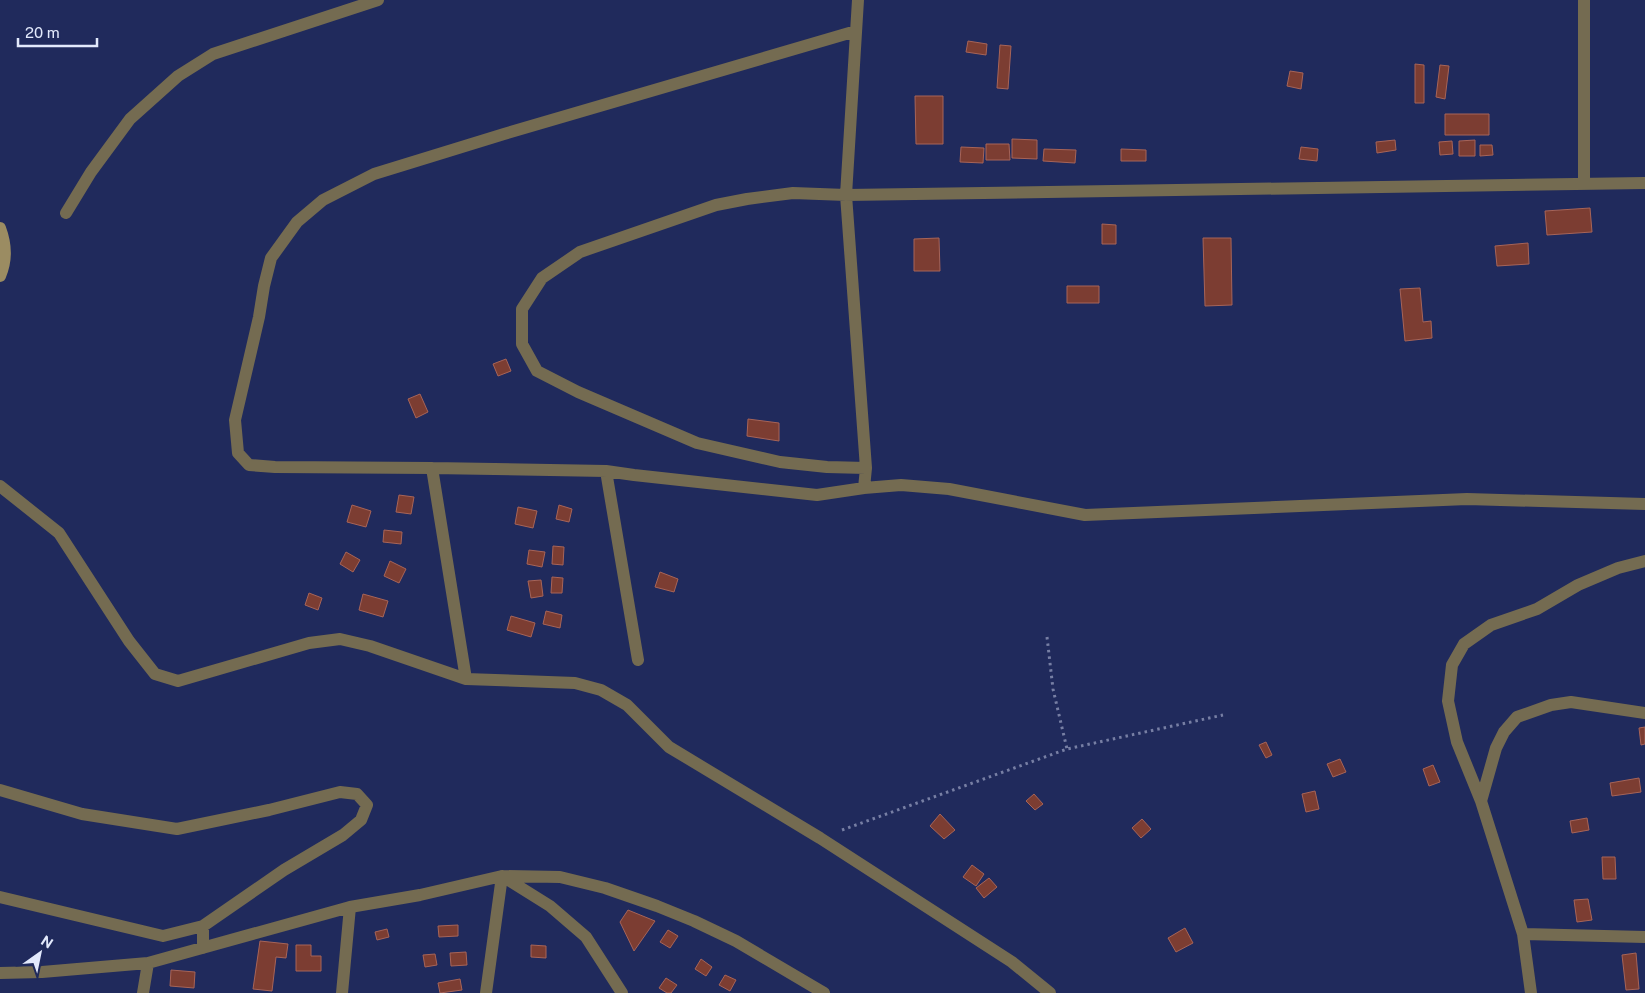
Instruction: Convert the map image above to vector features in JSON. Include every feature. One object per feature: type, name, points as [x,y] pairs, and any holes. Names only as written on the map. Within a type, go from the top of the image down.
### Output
[{"type":"street","points":[[66,214],[91,172],[130,119],[178,76],[213,54],[378,0]]},
{"type":"street","points":[[858,0],[846,195],[866,468],[864,488]]},
{"type":"street","points":[[1584,0],[1584,184]]},
{"type":"street","points":[[856,31],[374,174],[323,200],[297,222],[271,258],[235,420],[238,453],[249,465],[266,467],[606,471],[634,476],[817,495],[901,485],[949,489],[1085,515],[1467,500],[1645,504]]},
{"type":"street","points":[[866,468],[827,467],[780,462],[697,443],[578,392],[537,371],[522,344],[522,309],[542,278],[580,252],[716,205],[747,198],[793,193],[846,195],[1645,183]]},
{"type":"street","points":[[0,228],[5,243],[4,266],[0,276]]},
{"type":"street","points":[[432,468],[466,679]]},
{"type":"street","points":[[606,471],[638,660]]},
{"type":"street","points":[[0,486],[59,533],[129,640],[155,674],[178,680],[309,643],[340,639],[370,646],[466,679],[576,683],[601,690],[627,705],[669,747],[820,838],[1012,962],[1050,993]]},
{"type":"street","points":[[1531,993],[1523,934],[1481,801],[1457,742],[1448,701],[1452,665],[1464,644],[1491,625],[1537,609],[1578,586],[1618,568],[1645,561]]},
{"type":"street","points":[[1481,801],[1496,748],[1504,732],[1517,718],[1551,705],[1571,702],[1645,713]]},
{"type":"street","points":[[0,790],[82,814],[176,829],[269,810],[340,792],[357,794],[367,805],[361,820],[343,835],[284,870],[203,926],[163,936],[0,898]]},
{"type":"street","points":[[486,993],[502,876]]},
{"type":"street","points":[[502,876],[550,906],[586,937],[622,993]]},
{"type":"street","points":[[0,973],[42,972],[148,963],[350,906],[420,896],[502,876],[560,877],[605,888],[694,921],[736,941],[823,993]]},
{"type":"street","points":[[342,993],[350,906]]},
{"type":"street","points":[[203,926],[204,948]]},
{"type":"street","points":[[1523,934],[1645,937]]},
{"type":"street","points":[[143,993],[148,963]]},
{"type":"path","points":[[1047,637],[1053,688],[1067,749]]},
{"type":"path","points":[[820,838],[1067,749],[1223,715]]},
{"type":"building","points":[[968,41],[987,44],[986,55],[966,52]]},
{"type":"building","points":[[1000,45],[1011,46],[1008,89],[997,88]]},
{"type":"building","points":[[1415,64],[1424,65],[1424,103],[1415,103]]},
{"type":"building","points":[[1440,65],[1449,66],[1445,99],[1436,97]]},
{"type":"building","points":[[1290,71],[1303,73],[1301,89],[1287,86]]},
{"type":"building","points":[[915,96],[943,96],[943,144],[916,144]]},
{"type":"building","points":[[1445,114],[1489,114],[1489,135],[1445,135]]},
{"type":"building","points":[[1012,139],[1037,140],[1037,159],[1012,158]]},
{"type":"building","points":[[1395,140],[1396,150],[1377,153],[1376,142]]},
{"type":"building","points":[[1475,140],[1475,156],[1459,156],[1459,141]]},
{"type":"building","points":[[1452,141],[1453,154],[1440,155],[1439,142]]},
{"type":"building","points":[[986,144],[1009,144],[1010,160],[986,160]]},
{"type":"building","points":[[1480,145],[1492,145],[1493,155],[1480,156]]},
{"type":"building","points":[[961,147],[984,148],[983,163],[960,162]]},
{"type":"building","points":[[1301,147],[1318,149],[1317,161],[1299,159]]},
{"type":"building","points":[[1044,149],[1076,150],[1075,163],[1043,161]]},
{"type":"building","points":[[1121,149],[1146,150],[1146,161],[1121,161]]},
{"type":"building","points":[[1590,208],[1592,232],[1547,235],[1545,211]]},
{"type":"building","points":[[1102,224],[1116,225],[1116,244],[1102,244]]},
{"type":"building","points":[[939,238],[940,271],[914,271],[914,239]]},
{"type":"building","points":[[1203,238],[1231,238],[1232,305],[1205,306]]},
{"type":"building","points":[[1528,243],[1529,264],[1497,266],[1495,246]]},
{"type":"building","points":[[1067,286],[1099,286],[1099,303],[1067,303]]},
{"type":"building","points":[[1420,288],[1423,322],[1431,321],[1432,338],[1405,341],[1400,289]]},
{"type":"building","points":[[506,359],[511,371],[498,376],[493,364]]},
{"type":"building","points":[[420,394],[428,412],[416,418],[408,399]]},
{"type":"building","points":[[748,419],[779,423],[779,441],[747,436]]},
{"type":"building","points":[[399,495],[414,497],[411,514],[396,512]]},
{"type":"building","points":[[352,505],[371,511],[366,527],[347,522]]},
{"type":"building","points":[[559,505],[572,509],[569,522],[556,519]]},
{"type":"building","points":[[518,507],[537,511],[533,528],[515,524]]},
{"type":"building","points":[[384,530],[402,532],[401,544],[383,542]]},
{"type":"building","points":[[553,546],[564,547],[563,565],[552,564]]},
{"type":"building","points":[[529,550],[545,552],[542,567],[527,564]]},
{"type":"building","points":[[346,552],[360,560],[353,572],[340,564]]},
{"type":"building","points":[[390,561],[406,569],[399,583],[384,576]]},
{"type":"building","points":[[660,572],[678,579],[674,592],[655,587]]},
{"type":"building","points":[[552,577],[563,578],[562,593],[551,593]]},
{"type":"building","points":[[541,580],[543,596],[531,598],[528,581]]},
{"type":"building","points":[[309,593],[322,598],[318,610],[305,605]]},
{"type":"building","points":[[363,594],[388,601],[383,617],[359,610]]},
{"type":"building","points":[[546,611],[562,615],[560,628],[543,624]]},
{"type":"building","points":[[511,616],[535,623],[531,637],[507,630]]},
{"type":"building","points":[[1645,727],[1645,744],[1641,745],[1639,728]]},
{"type":"building","points":[[1266,742],[1272,755],[1266,758],[1259,745]]},
{"type":"building","points":[[1340,759],[1346,772],[1333,777],[1327,764]]},
{"type":"building","points":[[1433,765],[1440,782],[1429,786],[1423,769]]},
{"type":"building","points":[[1639,778],[1641,792],[1612,796],[1610,783]]},
{"type":"building","points":[[1315,791],[1319,809],[1306,812],[1302,794]]},
{"type":"building","points":[[1034,794],[1043,804],[1035,810],[1026,801]]},
{"type":"building","points":[[940,814],[955,830],[944,839],[930,826]]},
{"type":"building","points":[[1587,818],[1589,830],[1572,833],[1570,821]]},
{"type":"building","points":[[1142,819],[1151,829],[1141,838],[1132,828]]},
{"type":"building","points":[[1602,857],[1615,857],[1616,879],[1603,879]]},
{"type":"building","points":[[972,865],[984,874],[976,886],[963,877]]},
{"type":"building","points":[[989,878],[997,887],[984,898],[976,888]]},
{"type":"building","points":[[1588,899],[1592,920],[1577,922],[1574,900]]},
{"type":"building","points":[[628,910],[655,921],[634,951],[620,922]]},
{"type":"building","points":[[458,925],[458,936],[439,937],[438,926]]},
{"type":"building","points":[[1185,928],[1193,943],[1176,952],[1168,938]]},
{"type":"building","points":[[387,929],[389,937],[377,940],[375,932]]},
{"type":"building","points":[[668,930],[678,936],[670,948],[660,942]]},
{"type":"building","points":[[260,941],[288,944],[286,958],[276,957],[272,991],[253,989]]},
{"type":"building","points":[[296,945],[311,945],[311,956],[321,956],[321,971],[296,971]]},
{"type":"building","points":[[531,945],[546,946],[546,958],[531,957]]},
{"type":"building","points":[[466,952],[467,965],[451,966],[450,953]]},
{"type":"building","points":[[1636,953],[1639,989],[1626,990],[1622,955]]},
{"type":"building","points":[[435,954],[437,965],[425,967],[423,955]]},
{"type":"building","points":[[701,959],[712,967],[706,976],[695,969]]},
{"type":"building","points":[[171,970],[195,972],[194,988],[170,986]]},
{"type":"building","points":[[725,975],[736,980],[730,991],[719,985]]},
{"type":"building","points":[[666,978],[677,985],[671,993],[667,993],[659,988]]},
{"type":"building","points":[[460,979],[462,990],[440,993],[438,983]]}]
